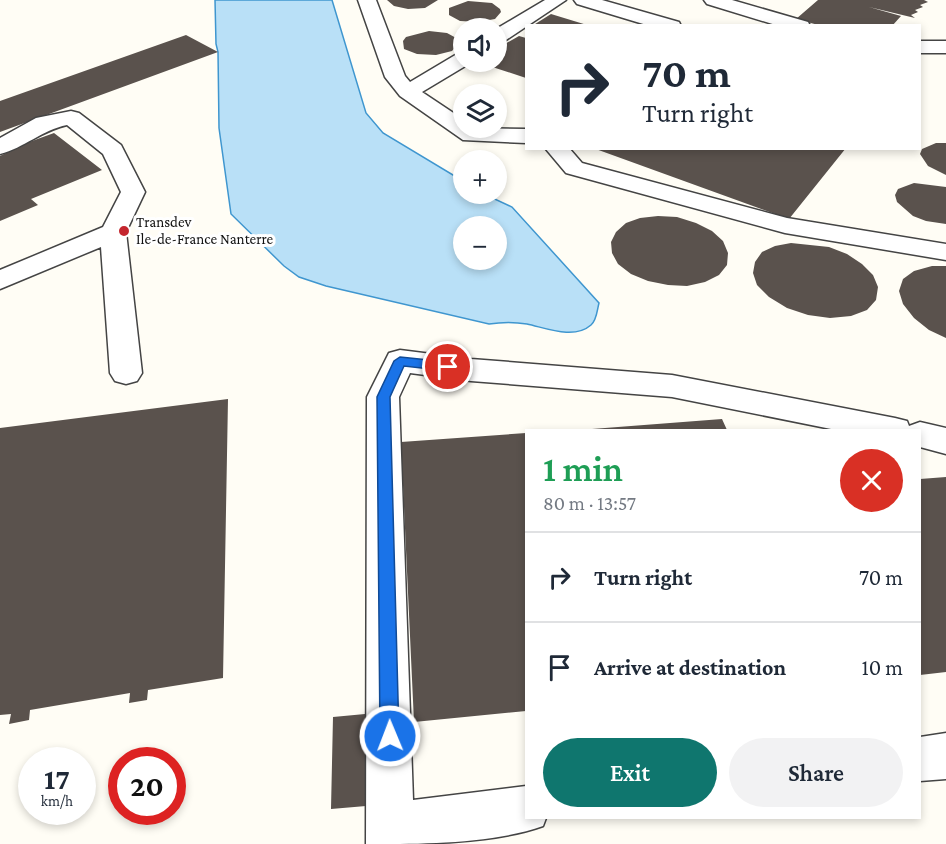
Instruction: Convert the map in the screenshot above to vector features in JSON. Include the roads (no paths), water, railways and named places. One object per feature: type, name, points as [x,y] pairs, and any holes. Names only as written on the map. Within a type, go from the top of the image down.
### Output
[{"type":"lane","points":[[367,0],[395,77],[407,92],[471,135],[525,136]]},
{"type":"lane","points":[[507,31],[557,0]]},
{"type":"lane","points":[[583,0],[665,24]]},
{"type":"lane","points":[[713,0],[794,24]]},
{"type":"lane","points":[[921,47],[946,47]]},
{"type":"lane","points":[[407,92],[453,65]]},
{"type":"lane","points":[[0,147],[44,123],[71,118],[113,150],[133,192],[113,232],[126,373]]},
{"type":"lane","points":[[558,150],[574,168],[785,225],[946,252]]},
{"type":"lane","points":[[0,280],[113,232]]},
{"type":"lane","points":[[525,809],[390,835],[383,397],[400,361],[471,370],[672,386],[890,429]]},
{"type":"lane","points":[[921,435],[946,441]]},
{"type":"lane","points":[[921,759],[946,756]]},
{"type":"water","points":[[215,0],[332,0],[366,113],[383,133],[453,175],[453,204],[506,204],[512,207],[599,303],[593,323],[576,332],[551,330],[522,323],[489,324],[326,286],[299,277],[284,266],[231,214],[219,128]]},
{"type":"place","name":"Transdev Ile-de-France Nanterre","points":[[124,231]]}]
